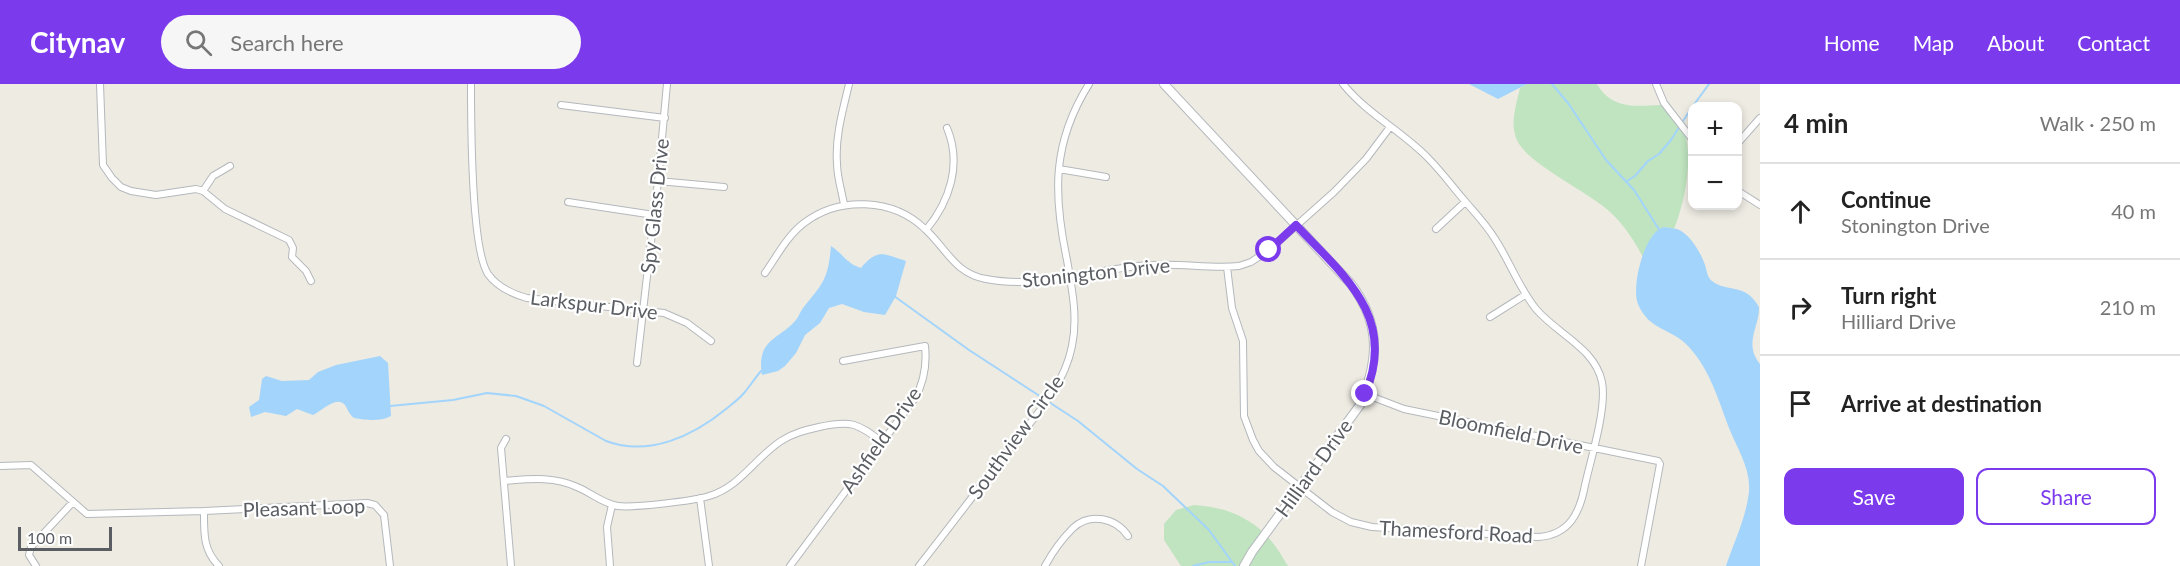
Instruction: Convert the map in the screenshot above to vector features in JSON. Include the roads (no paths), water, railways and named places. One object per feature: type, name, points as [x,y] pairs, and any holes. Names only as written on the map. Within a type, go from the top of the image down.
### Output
[{"type":"street","points":[[100,84],[103,165],[111,178],[121,187],[131,191],[156,195],[203,190],[225,209],[289,240],[293,248],[292,257],[306,271],[311,281]]},
{"type":"street","name":"Larkspur Drive","points":[[471,84],[478,230],[481,257],[488,274],[512,293],[527,298],[664,313],[687,323],[711,341]]},
{"type":"street","name":"Spy Glass Drive","points":[[637,363],[667,84]]},
{"type":"street","points":[[844,205],[836,154],[837,137],[849,84]]},
{"type":"street","name":"Southview Circle","points":[[919,566],[1046,400],[1068,361],[1074,334],[1074,300],[1057,204],[1059,169],[1071,117],[1089,84]]},
{"type":"street","name":"Hilliard Drive","points":[[1164,84],[1351,284],[1368,310],[1374,336],[1371,377],[1360,405],[1244,566]]},
{"type":"street","name":"Thamesford Road","points":[[1227,267],[1232,308],[1244,347],[1243,403],[1253,440],[1265,458],[1300,488],[1340,517],[1364,526],[1544,537],[1564,529],[1578,513],[1603,399],[1599,374],[1588,355],[1547,322],[1525,296],[1496,239],[1429,159],[1352,95],[1343,84]]},
{"type":"street","points":[[1656,84],[1665,103],[1688,134]]},
{"type":"street","points":[[561,105],[665,118]]},
{"type":"street","points":[[1742,138],[1760,118]]},
{"type":"street","name":"Stonington Drive","points":[[765,273],[787,241],[804,223],[823,212],[844,205],[871,204],[911,218],[926,230],[957,266],[980,278],[1033,283],[1154,265],[1227,267],[1247,264],[1258,258],[1350,177],[1389,127]]},
{"type":"street","points":[[926,230],[943,208],[949,191],[954,152],[953,141],[947,128]]},
{"type":"street","points":[[203,190],[213,176],[230,166]]},
{"type":"street","points":[[1059,169],[1106,177]]},
{"type":"street","points":[[658,181],[724,187]]},
{"type":"street","points":[[1742,194],[1760,205]]},
{"type":"street","points":[[568,202],[654,215]]},
{"type":"street","points":[[1436,229],[1465,202]]},
{"type":"street","points":[[1490,317],[1525,296]]},
{"type":"street","name":"Ashfield Drive","points":[[790,566],[915,399],[921,387],[926,366],[925,346],[843,362]]},
{"type":"street","name":"Bloomfield Drive","points":[[1365,394],[1404,409],[1656,460],[1659,462],[1641,566]]},
{"type":"street","points":[[504,481],[556,480],[576,486],[612,505],[634,506],[700,498],[722,491],[732,485],[776,444],[798,432],[838,423],[851,423],[867,430],[882,442]]},
{"type":"street","points":[[506,439],[501,448],[511,566]]},
{"type":"street","name":"Pleasant Loop","points":[[0,466],[31,465],[87,514],[371,504],[384,514],[390,566]]},
{"type":"street","points":[[700,498],[709,566]]},
{"type":"street","points":[[36,566],[29,555],[31,547],[73,502]]},
{"type":"street","points":[[610,566],[607,534],[612,505]]},
{"type":"street","points":[[204,511],[204,537],[207,549],[219,566]]},
{"type":"street","points":[[1045,566],[1073,528],[1084,521],[1105,519],[1119,526],[1128,536]]},
{"type":"water","points":[[1469,84],[1527,84],[1498,99]]},
{"type":"water","points":[[1664,227],[1682,231],[1691,239],[1712,281],[1748,294],[1759,307],[1752,342],[1755,356],[1760,364],[1760,566],[1726,566],[1745,511],[1749,483],[1743,459],[1713,385],[1703,365],[1689,347],[1648,319],[1638,304],[1636,286],[1645,249],[1657,231]]},
{"type":"water","points":[[831,246],[852,264],[861,268],[872,257],[881,254],[906,261],[896,296],[885,315],[864,312],[842,304],[829,308],[820,323],[805,335],[796,353],[785,366],[778,371],[762,375],[762,354],[770,342],[796,320],[820,286],[828,267]]},
{"type":"water","points":[[380,356],[388,363],[391,416],[377,420],[354,418],[345,405],[337,402],[313,415],[297,409],[286,416],[265,412],[251,417],[249,407],[259,400],[262,379],[266,376],[282,381],[309,380],[318,372],[336,365]]},
{"type":"waterway","points":[[1552,84],[1568,103],[1606,160],[1634,190],[1660,231]]},
{"type":"waterway","points":[[1696,102],[1709,84]]},
{"type":"waterway","points":[[1627,181],[1659,154],[1688,113]]},
{"type":"waterway","points":[[894,296],[969,350],[1078,421],[1137,469],[1163,486],[1209,530],[1235,566]]},
{"type":"waterway","points":[[390,406],[453,400],[487,393],[516,396],[544,406],[606,441],[638,447],[670,441],[699,428],[738,399],[763,371]]},
{"type":"waterway","points":[[1193,566],[1209,562],[1232,562]]}]
